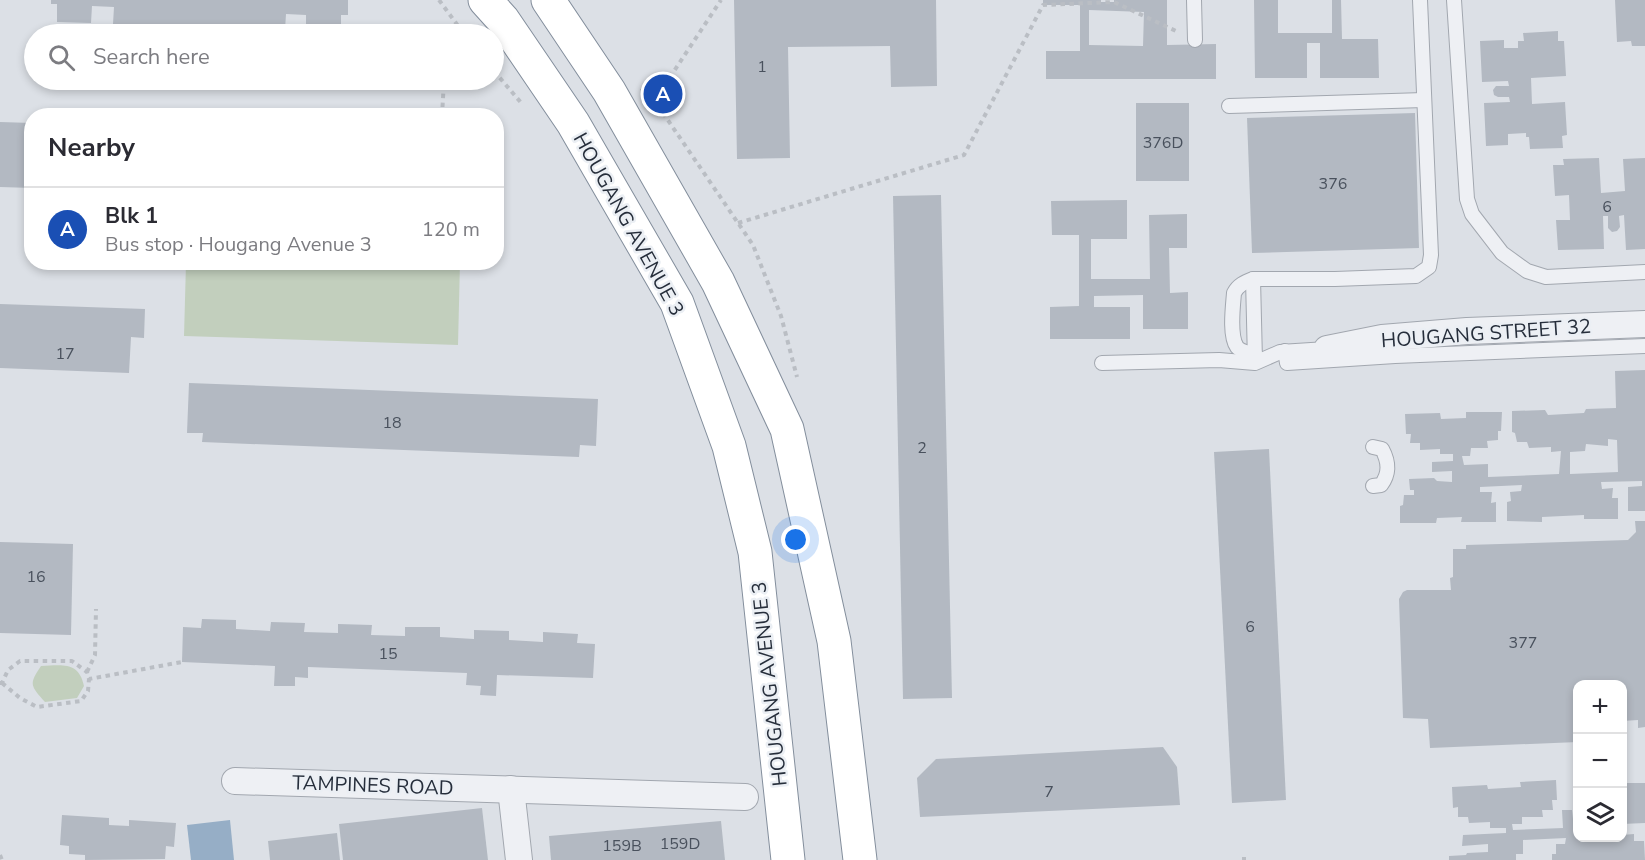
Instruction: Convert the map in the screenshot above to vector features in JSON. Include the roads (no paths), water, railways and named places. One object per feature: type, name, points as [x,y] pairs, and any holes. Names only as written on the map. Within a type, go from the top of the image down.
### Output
[{"type":"highway","name":"HOUGANG AVENUE 3","points":[[485,0],[503,20],[573,123],[677,303],[729,446],[755,552],[788,860]]},
{"type":"highway","points":[[548,0],[618,107],[718,282],[787,429],[834,641],[860,860]]},
{"type":"street","name":"HOUGANG STREET 32","points":[[1328,349],[1382,338],[1467,331],[1645,324]]},
{"type":"street","name":"TAMPINES ROAD","points":[[235,781],[745,797]]},
{"type":"street","points":[[511,789],[519,860]]},
{"type":"lane","points":[[1194,0],[1195,40]]},
{"type":"lane","points":[[1328,349],[1285,351],[1273,354],[1262,361],[1255,359],[1236,345],[1232,311],[1234,293],[1236,288],[1253,279],[1416,276],[1430,267],[1420,0]]},
{"type":"lane","points":[[1454,0],[1467,199],[1472,214],[1502,253],[1527,271],[1546,277],[1645,272]]},
{"type":"lane","points":[[1229,106],[1424,100]]},
{"type":"lane","points":[[1253,279],[1255,359]]},
{"type":"lane","points":[[1285,351],[1287,363],[1395,356],[1645,346]]},
{"type":"lane","points":[[1102,363],[1219,360],[1236,363],[1255,359]]},
{"type":"lane","points":[[1373,447],[1382,449],[1387,458],[1388,468],[1386,478],[1381,484],[1373,486]]},
{"type":"water","points":[[230,820],[234,860],[191,860],[187,825]]},
{"type":"place","name":"Blk 1","points":[[663,94]]}]
